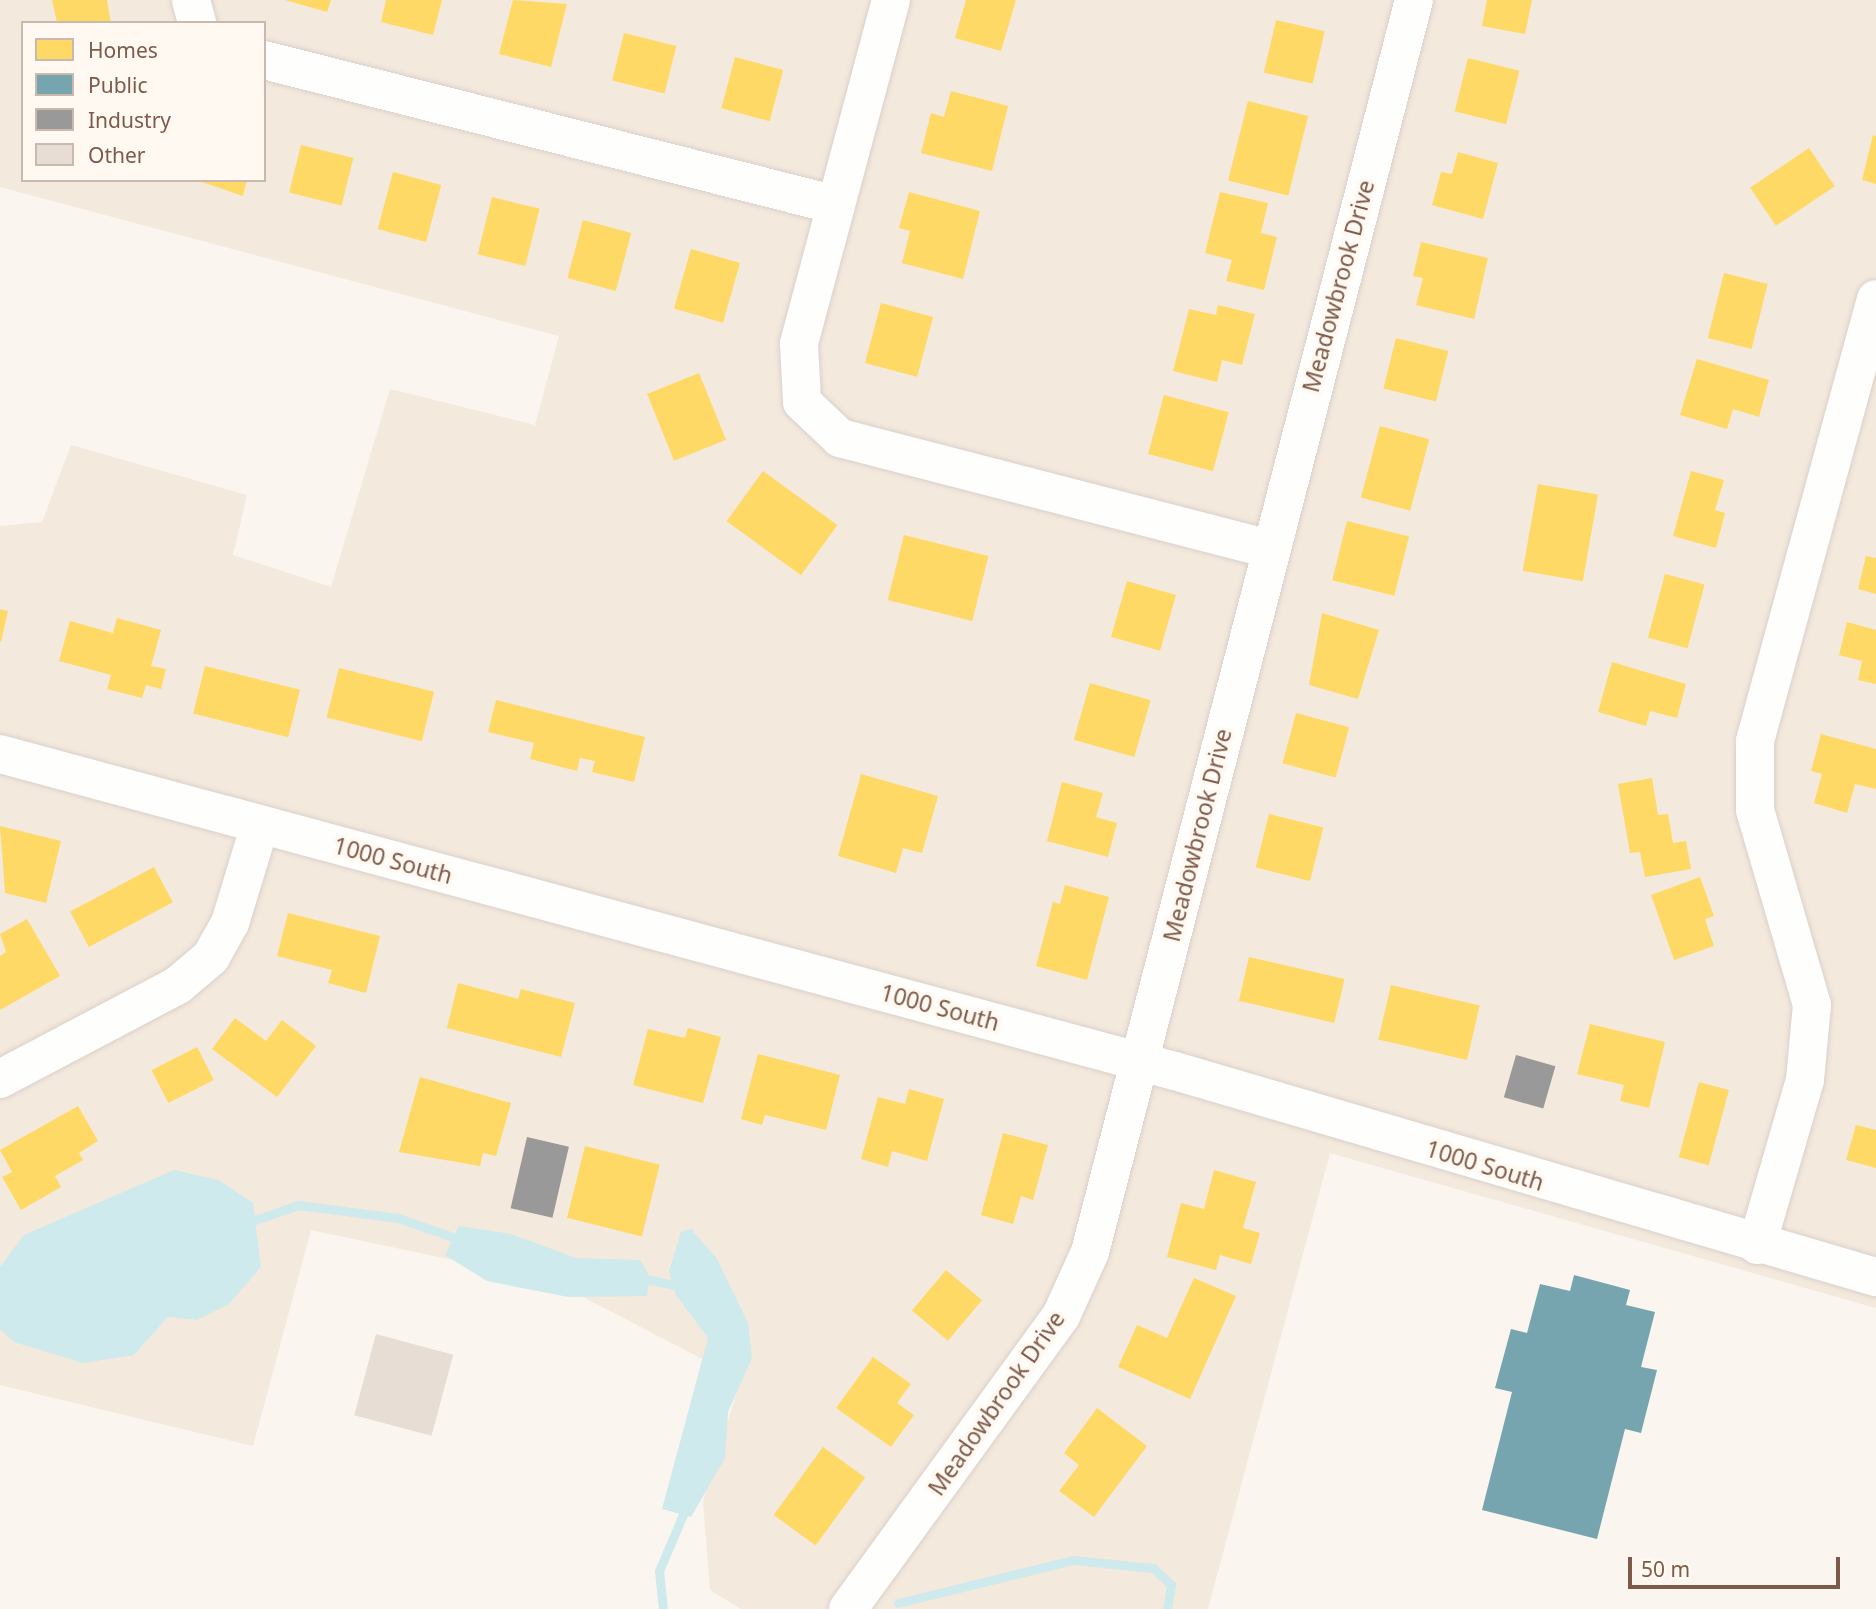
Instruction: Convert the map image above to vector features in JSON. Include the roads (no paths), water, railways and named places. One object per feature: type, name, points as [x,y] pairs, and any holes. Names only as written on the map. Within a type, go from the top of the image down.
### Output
[{"type":"street","points":[[191,0],[196,21]]},
{"type":"street","points":[[891,0],[799,344],[802,402],[840,439],[1268,549]]},
{"type":"street","name":"Meadowbrook Drive","points":[[848,1609],[1061,1316],[1090,1252],[1268,549],[1414,0]]},
{"type":"street","points":[[266,61],[836,205]]},
{"type":"street","points":[[1757,1245],[1805,1080],[1812,1005],[1755,810],[1755,741],[1876,299]]},
{"type":"street","name":"1000 South","points":[[0,754],[1140,1061],[1757,1245],[1876,1277]]},
{"type":"street","points":[[0,1079],[178,985],[211,957],[230,923],[260,825]]},
{"type":"water","points":[[174,1170],[219,1180],[253,1203],[261,1267],[229,1304],[197,1320],[168,1317],[134,1355],[83,1363],[14,1342],[0,1329],[0,1267],[24,1235]]},
{"type":"water","points":[[459,1226],[511,1234],[576,1258],[640,1260],[650,1277],[647,1296],[568,1297],[487,1281],[445,1255]]},
{"type":"water","points":[[691,1229],[717,1259],[748,1323],[752,1358],[728,1412],[725,1458],[691,1517],[662,1509],[708,1338],[676,1295],[669,1271],[681,1232]]},
{"type":"waterway","points":[[244,1224],[298,1205],[398,1218],[464,1241]]},
{"type":"waterway","points":[[640,1278],[685,1287]]},
{"type":"waterway","points":[[663,1609],[659,1571],[687,1505]]},
{"type":"waterway","points":[[898,1603],[1073,1560],[1153,1568],[1171,1585],[1167,1609]]}]
